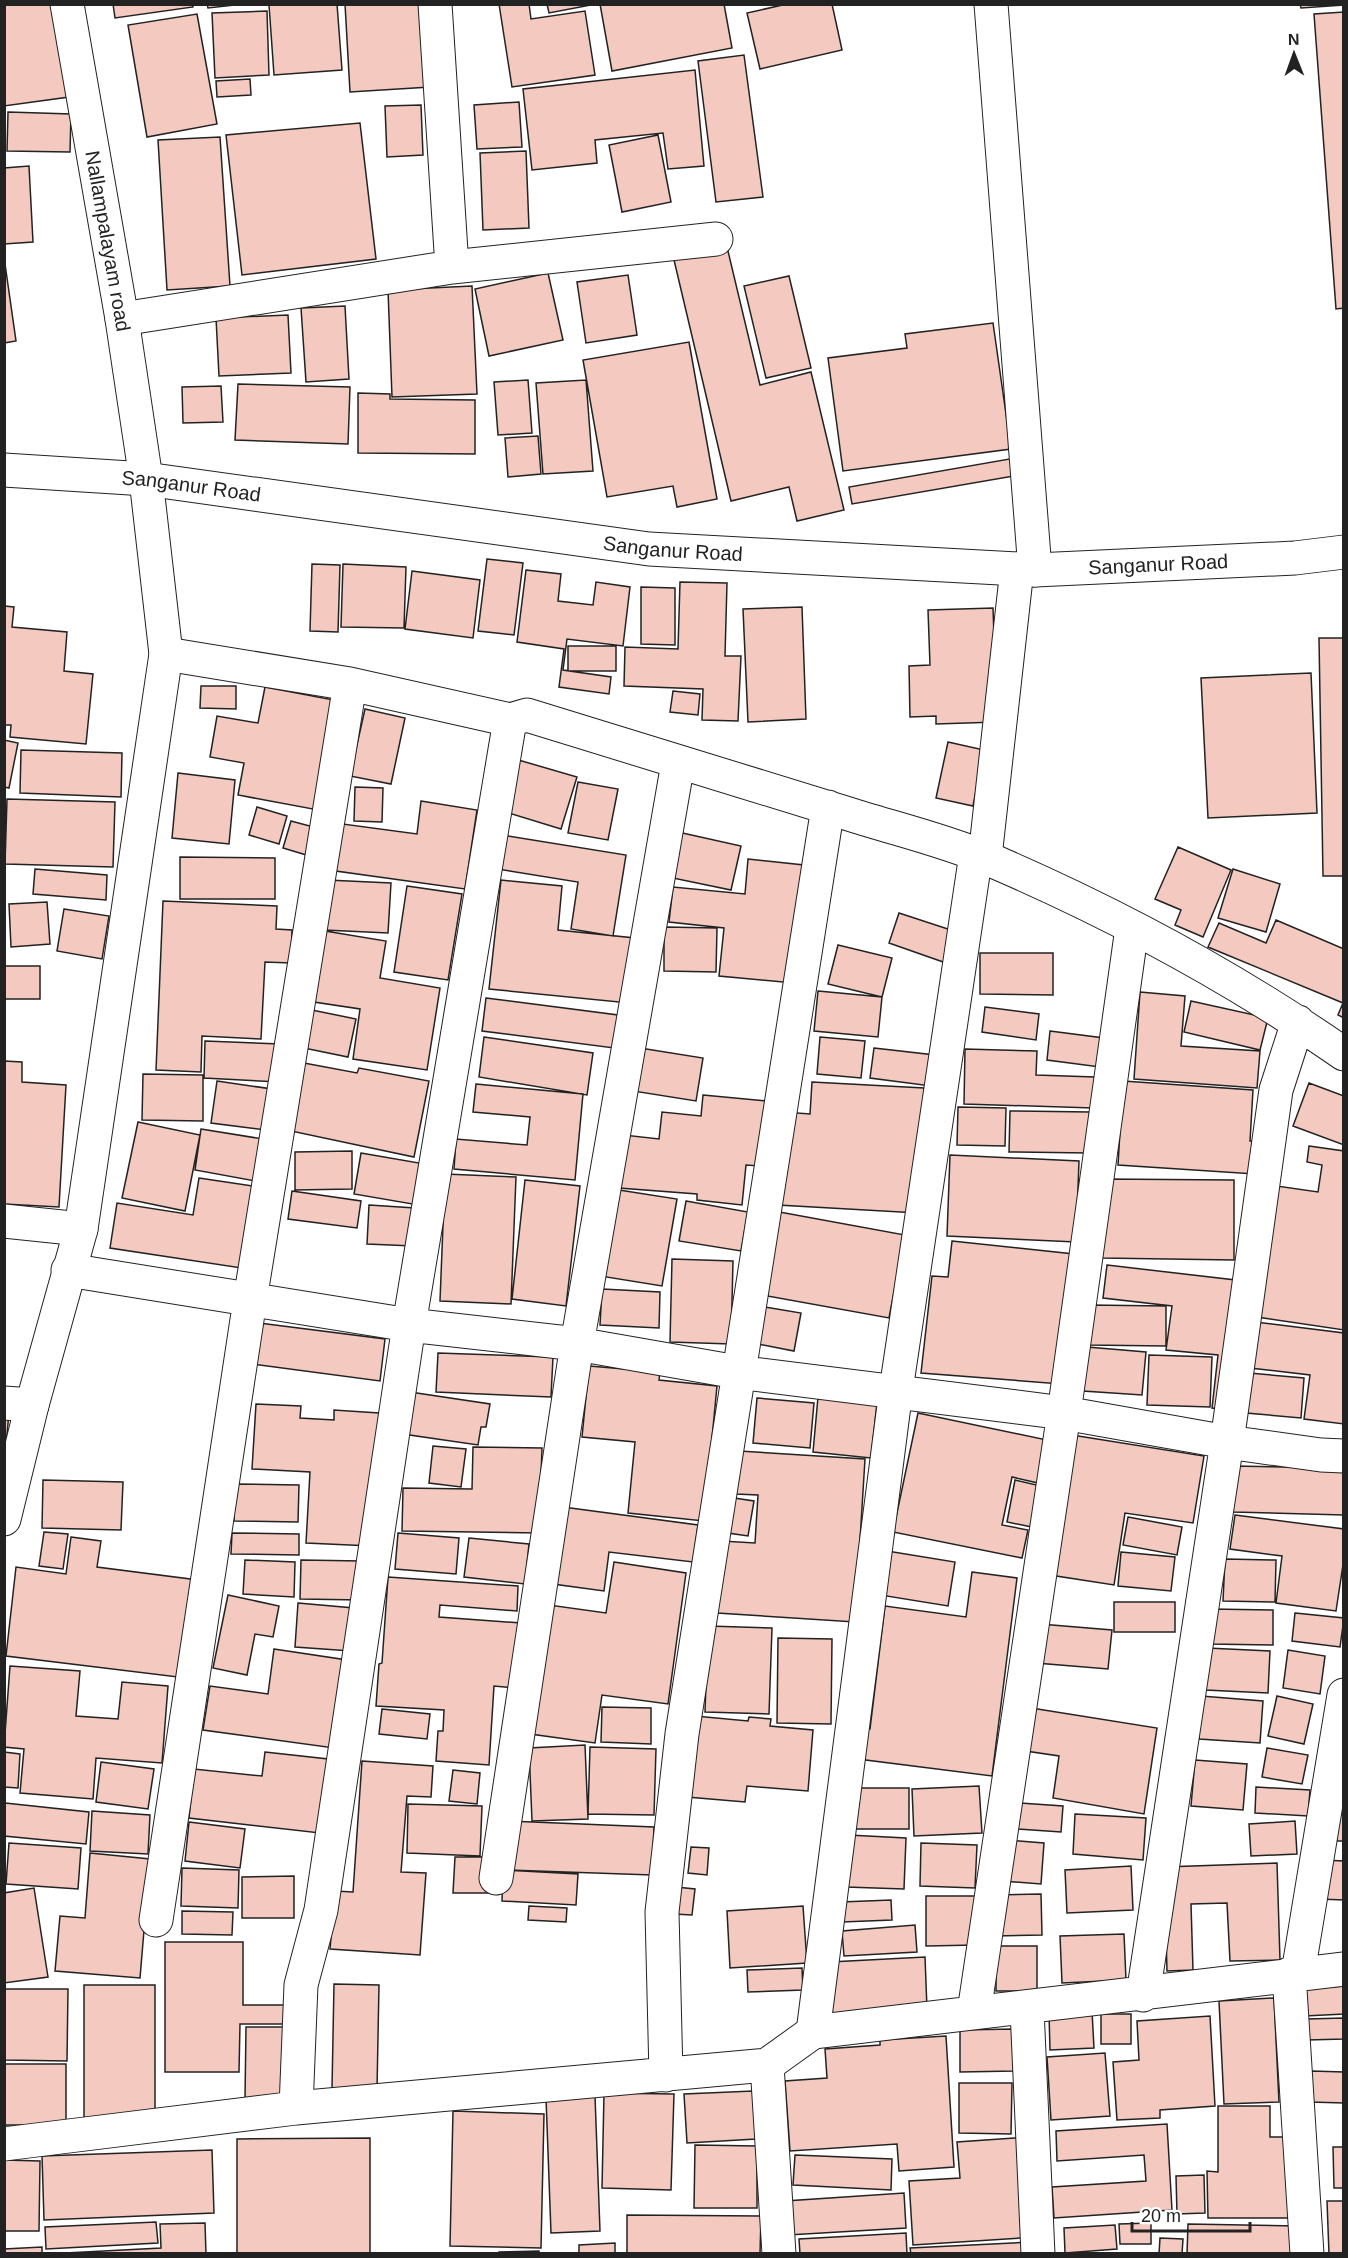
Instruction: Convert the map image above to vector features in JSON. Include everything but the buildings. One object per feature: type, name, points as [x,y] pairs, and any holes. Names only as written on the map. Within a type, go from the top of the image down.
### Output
[{"type":"street","name":"Nallampalayam road","points":[[4,1519],[18,1404],[81,1229],[166,654],[146,479],[122,320],[67,4]]},
{"type":"street","points":[[435,4],[452,267]]},
{"type":"street","points":[[813,2032],[896,1390],[1026,570],[991,4]]},
{"type":"street","points":[[122,320],[452,267],[716,239]]},
{"type":"street","name":"Sanganur Road","points":[[4,470],[146,479],[648,549],[1026,570],[1295,558],[1344,552]]},
{"type":"street","points":[[166,654],[350,684],[510,720],[527,715],[678,763],[773,788],[980,856],[1132,928],[1298,1022],[1344,1053]]},
{"type":"street","points":[[156,1920],[250,1300],[350,684]]},
{"type":"street","points":[[296,2108],[301,1985],[321,1910],[409,1325],[510,720]]},
{"type":"street","points":[[496,1878],[577,1344],[678,763]]},
{"type":"street","points":[[666,2075],[662,1912],[681,1734],[828,807]]},
{"type":"street","points":[[974,2012],[1064,1413],[1132,928]]},
{"type":"street","points":[[1143,1995],[1227,1442],[1276,1090],[1298,1022]]},
{"type":"street","points":[[4,1221],[81,1229]]},
{"type":"street","points":[[68,1270],[409,1325],[577,1344],[737,1372],[896,1390],[1064,1413],[1227,1442],[1344,1456]]},
{"type":"street","points":[[1306,2253],[1293,1974],[1344,1695]]},
{"type":"street","points":[[4,2144],[296,2108],[767,2065],[813,2032],[974,2012],[1028,2009],[1344,1969]]},
{"type":"street","points":[[1028,2009],[1038,2253]]},
{"type":"street","points":[[767,2065],[779,2253]]}]
